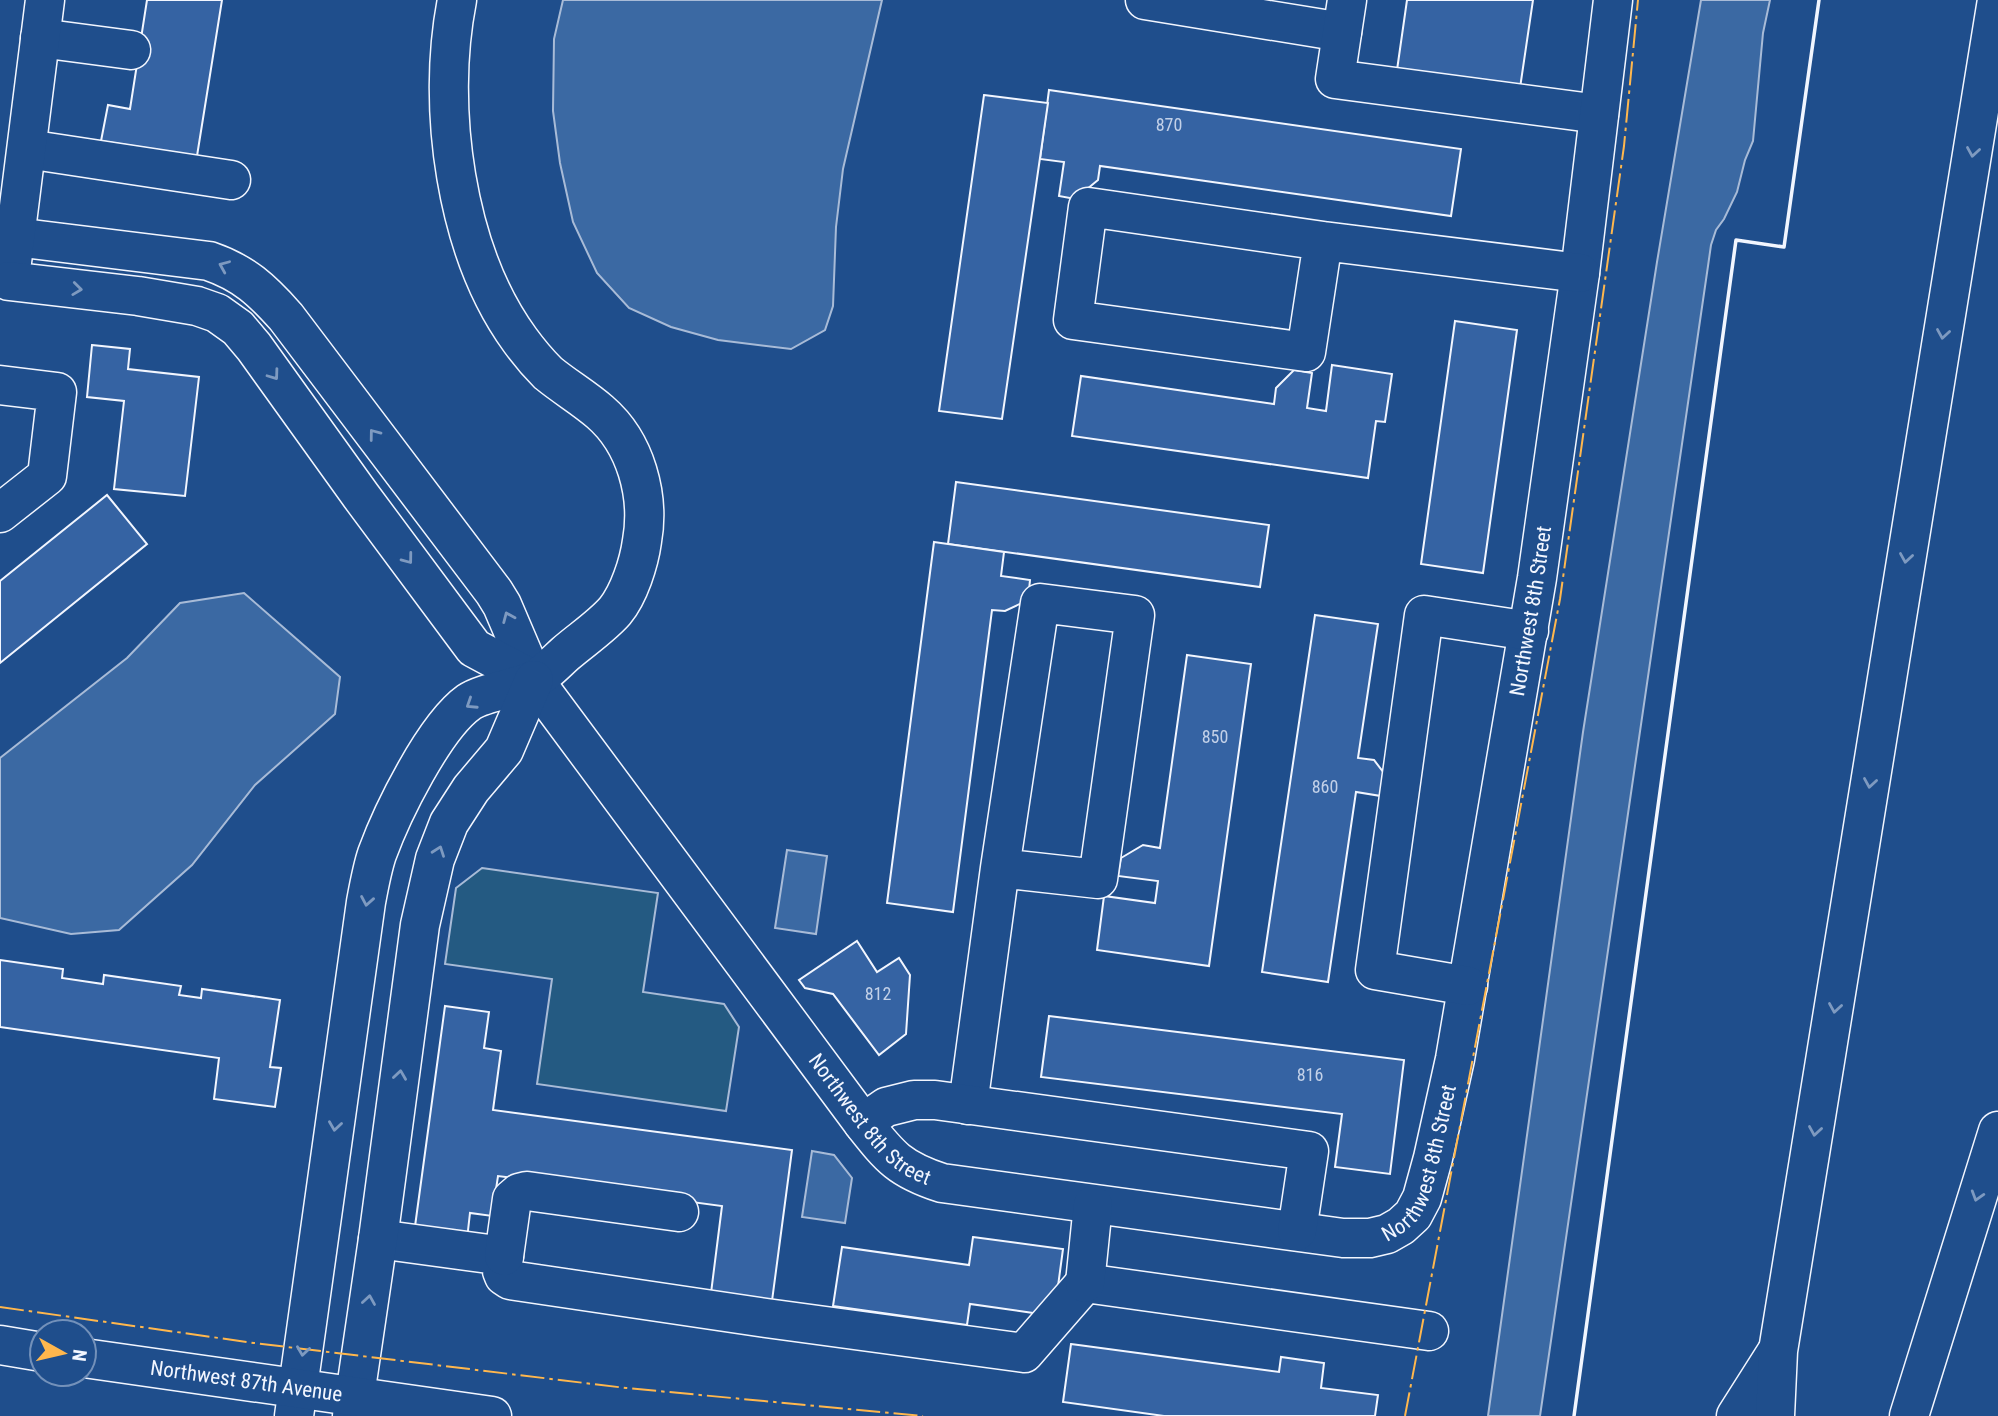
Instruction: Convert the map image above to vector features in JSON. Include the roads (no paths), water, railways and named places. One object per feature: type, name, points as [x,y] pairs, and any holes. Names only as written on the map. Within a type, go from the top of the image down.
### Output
[{"type":"main road","points":[[45,0],[15,237],[5,284],[177,301],[217,313],[238,328],[474,648],[534,680]]},
{"type":"main road","points":[[296,1403],[366,902],[376,856],[420,764],[447,724],[471,701],[534,680],[616,611],[633,579],[643,541],[644,503],[635,463],[619,430],[601,412],[547,372],[520,339],[496,300],[481,268],[454,174],[449,71],[457,0]]},
{"type":"main road","points":[[1144,0],[1345,16],[1335,79],[1599,114]]},
{"type":"main road","name":"Northwest 8th Street","points":[[534,680],[863,1123],[897,1163],[942,1183],[1343,1238],[1370,1238],[1387,1234],[1401,1226],[1413,1215],[1422,1198],[1455,1059],[1468,986],[1529,631],[1580,273],[1613,0]]},
{"type":"main road","points":[[1775,1416],[1778,1351],[1997,0]]},
{"type":"main road","points":[[40,38],[131,50]]},
{"type":"main road","points":[[27,149],[230,180]]},
{"type":"main road","points":[[1322,241],[1306,352],[1073,320],[1088,207],[1322,241],[1580,273]]},
{"type":"main road","points":[[15,237],[209,261],[228,267],[247,278],[268,296],[286,317],[494,592],[534,680],[504,750],[471,789],[449,823],[435,859],[420,925],[353,1406]]},
{"type":"main road","points":[[0,385],[57,392],[47,476],[0,513]]},
{"type":"main road","points":[[968,1105],[1000,868],[1040,603],[1135,615],[1098,879],[1000,868]]},
{"type":"main road","points":[[1468,986],[1375,970],[1424,615],[1529,631]]},
{"type":"main road","points":[[863,1123],[886,1107],[935,1100],[1309,1151],[1297,1231]]},
{"type":"main road","points":[[1909,1416],[1998,1131]]},
{"type":"main road","points":[[679,1212],[527,1191],[519,1193],[512,1199],[502,1271],[510,1280],[1024,1353],[1085,1283],[1093,1205]]},
{"type":"main road","points":[[378,1239],[503,1256]]},
{"type":"main road","points":[[1085,1283],[1429,1331]]},
{"type":"main road","points":[[0,1345],[28,1350]]},
{"type":"main road","points":[[1735,1416],[1778,1351]]},
{"type":"main road","name":"Northwest 87th Avenue","points":[[98,1361],[296,1403],[492,1416]]}]
